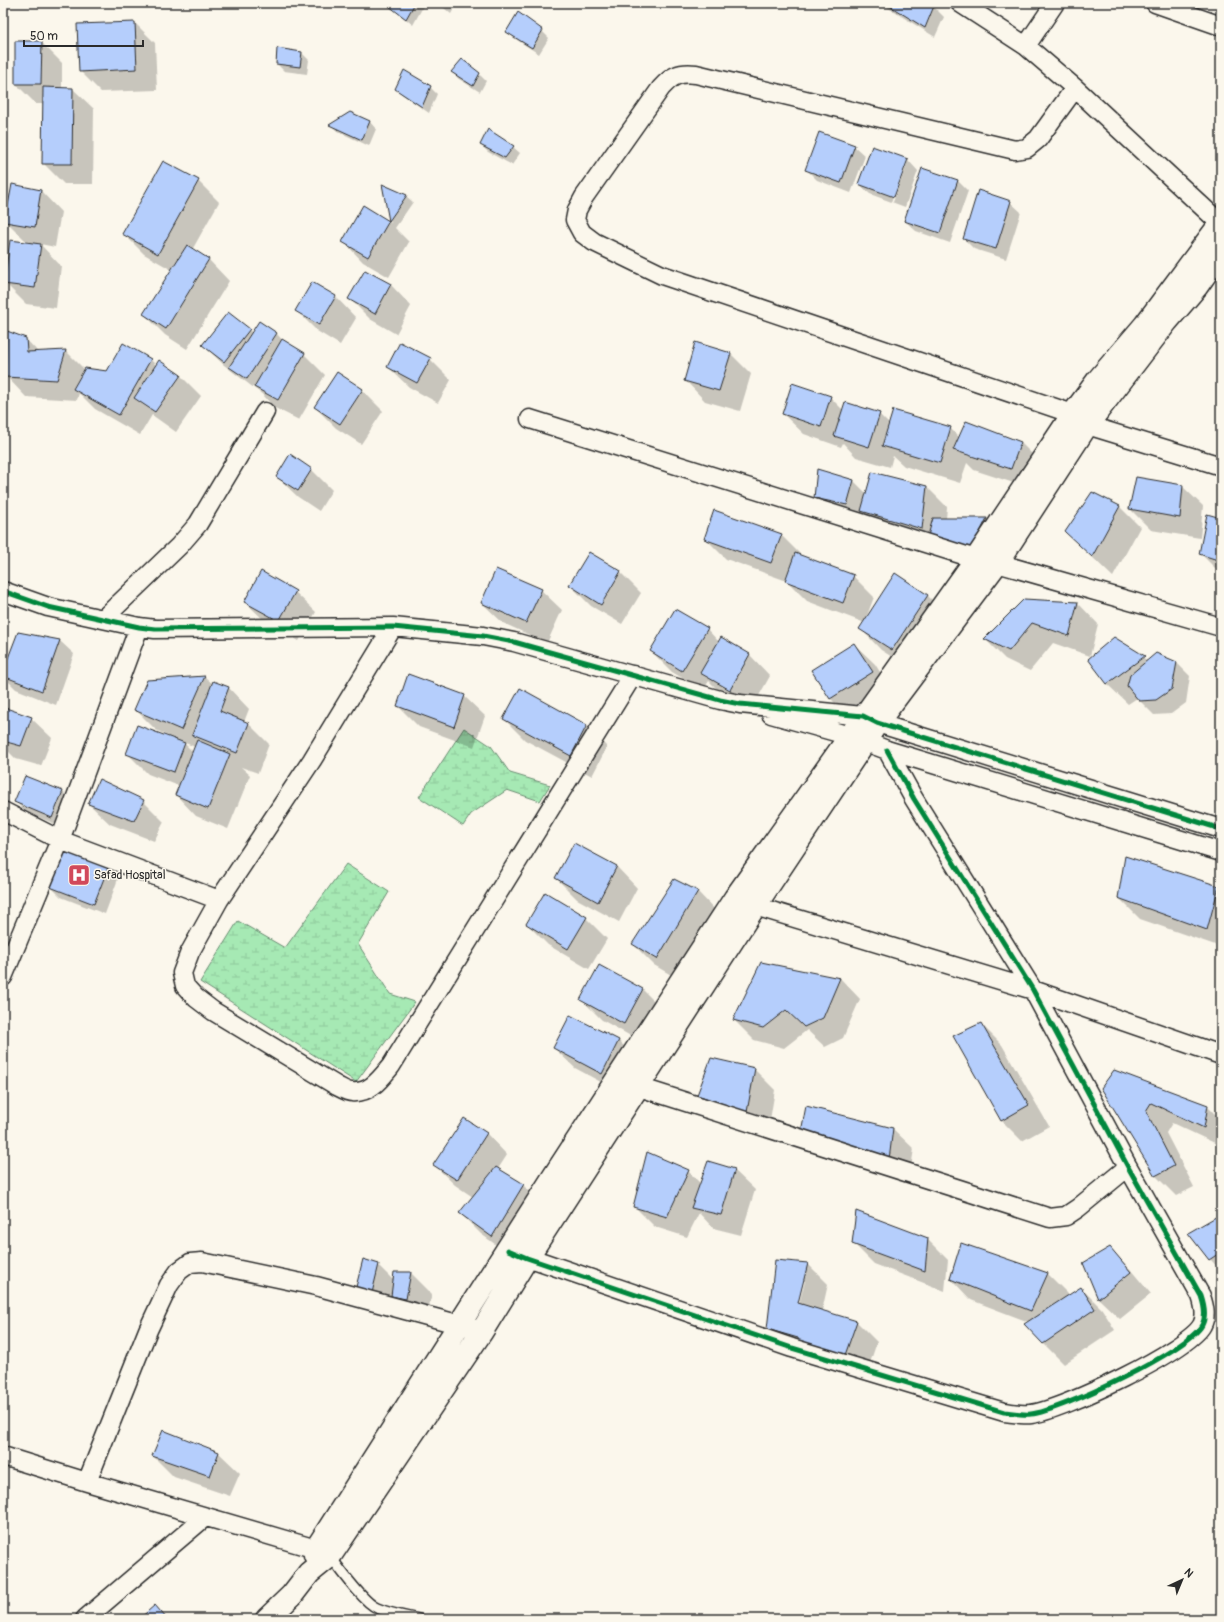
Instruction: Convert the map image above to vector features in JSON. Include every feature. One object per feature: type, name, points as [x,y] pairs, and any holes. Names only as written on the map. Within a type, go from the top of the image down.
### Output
[{"type":"main road","points":[[870,720],[997,563],[1080,419],[1098,380],[1145,325],[1221,224]]},
{"type":"main road","points":[[323,1553],[460,1324],[517,1254],[639,1087],[755,906],[857,739],[976,559],[1080,419],[1153,339],[1197,286],[1221,252]]},
{"type":"main road","points":[[267,1619],[292,1595],[309,1574],[482,1331],[554,1176],[735,898],[857,739]]},
{"type":"street","points":[[960,3],[1026,46],[1075,88],[1221,224]]},
{"type":"street","points":[[1026,46],[1055,3]]},
{"type":"street","points":[[1155,3],[1221,26]]},
{"type":"street","points":[[1075,88],[1038,139],[1027,148],[1015,150],[684,72],[671,78],[660,88],[584,197],[577,210],[576,220],[582,233],[594,242],[662,275],[1221,466]]},
{"type":"street","points":[[103,619],[179,546],[198,524],[265,412]]},
{"type":"street","points":[[530,419],[976,559]]},
{"type":"street","points":[[997,563],[1221,627]]},
{"type":"street","points":[[5,597],[139,627],[155,629],[393,628],[483,636],[514,642],[720,700],[740,704],[870,720],[1221,830]]},
{"type":"street","points":[[3,977],[60,840],[139,627]]},
{"type":"street","points":[[393,628],[312,760],[219,900],[190,952],[182,973],[185,986],[196,998],[214,1011],[337,1086],[352,1092],[366,1091],[379,1080],[391,1066],[633,675]]},
{"type":"street","points":[[740,704],[1221,852]]},
{"type":"street","points":[[517,1254],[792,1348],[1004,1412],[1031,1414],[1056,1408],[1129,1375],[1189,1338],[1203,1325],[1205,1310],[1201,1296],[1128,1167],[1033,990],[914,798],[887,750]]},
{"type":"street","points":[[3,811],[60,840],[219,900]]},
{"type":"street","points":[[735,898],[755,906],[1033,990],[1221,1055]]},
{"type":"street","points":[[639,1087],[1050,1218],[1066,1216],[1128,1167]]},
{"type":"street","points":[[87,1482],[148,1330],[160,1304],[169,1285],[179,1271],[190,1263],[202,1262],[316,1286],[482,1331]]},
{"type":"street","points":[[3,1456],[323,1553]]},
{"type":"street","points":[[85,1619],[205,1517]]},
{"type":"lane","points":[[323,1553],[365,1599],[376,1608],[419,1619]]},
{"type":"green space","points":[[464,728],[491,746],[510,773],[550,785],[540,801],[507,790],[471,814],[463,826],[419,797]]},
{"type":"green space","points":[[346,864],[389,892],[358,944],[390,994],[415,1002],[356,1082],[200,982],[238,921],[285,948]]},
{"type":"building","points":[[385,3],[415,3],[406,19]]},
{"type":"building","points":[[885,3],[929,3],[934,6],[925,28]]},
{"type":"building","points":[[518,12],[543,30],[532,48],[506,32]]},
{"type":"building","points":[[135,22],[137,69],[79,72],[77,24]]},
{"type":"building","points":[[15,41],[42,41],[41,84],[15,84]]},
{"type":"building","points":[[277,48],[302,52],[300,67],[276,64]]},
{"type":"building","points":[[462,59],[480,73],[473,86],[451,72]]},
{"type":"building","points":[[404,70],[431,86],[422,107],[395,89]]},
{"type":"building","points":[[43,87],[73,88],[72,164],[42,164]]},
{"type":"building","points":[[350,112],[370,121],[362,140],[329,125]]},
{"type":"building","points":[[488,129],[514,146],[505,158],[480,145]]},
{"type":"building","points":[[819,132],[855,145],[841,183],[805,170]]},
{"type":"building","points":[[872,146],[908,159],[894,197],[858,184]]},
{"type":"building","points":[[163,161],[199,180],[158,254],[122,234]]},
{"type":"building","points":[[922,168],[958,180],[940,233],[904,221]]},
{"type":"building","points":[[12,184],[41,190],[35,227],[5,222]]},
{"type":"building","points":[[382,184],[407,195],[389,221]]},
{"type":"building","points":[[978,190],[1011,201],[996,249],[963,239]]},
{"type":"building","points":[[363,205],[389,221],[368,257],[342,242]]},
{"type":"building","points":[[10,240],[41,244],[35,288],[4,284]]},
{"type":"building","points":[[187,245],[209,259],[166,329],[143,314]]},
{"type":"building","points":[[365,270],[391,284],[375,314],[348,299]]},
{"type":"building","points":[[312,282],[336,296],[319,325],[295,311]]},
{"type":"building","points":[[228,312],[250,329],[224,362],[202,345]]},
{"type":"building","points":[[259,321],[277,333],[247,379],[229,367]]},
{"type":"building","points":[[7,331],[26,338],[27,352],[66,350],[57,380],[5,377]]},
{"type":"building","points":[[282,339],[305,353],[278,400],[254,387]]},
{"type":"building","points":[[400,342],[431,358],[417,383],[387,367]]},
{"type":"building","points":[[695,342],[731,353],[719,391],[684,381]]},
{"type":"building","points":[[123,343],[151,359],[119,415],[73,389],[85,368],[107,371]]},
{"type":"building","points":[[159,360],[181,375],[155,412],[134,398]]},
{"type":"building","points":[[337,372],[363,389],[340,424],[314,407]]},
{"type":"building","points":[[792,383],[831,396],[821,427],[782,414]]},
{"type":"building","points":[[845,402],[880,413],[869,447],[834,436]]},
{"type":"building","points":[[893,410],[951,427],[940,463],[882,446]]},
{"type":"building","points":[[966,421],[1021,442],[1011,469],[953,450]]},
{"type":"building","points":[[290,454],[312,469],[298,491],[276,477]]},
{"type":"building","points":[[817,469],[854,480],[847,505],[814,498]]},
{"type":"building","points":[[872,472],[927,486],[922,529],[861,511]]},
{"type":"building","points":[[1136,477],[1183,485],[1180,518],[1129,509]]},
{"type":"building","points":[[1092,492],[1120,506],[1092,557],[1065,532]]},
{"type":"building","points":[[714,510],[782,534],[771,563],[704,539]]},
{"type":"building","points":[[1207,514],[1221,518],[1221,561],[1199,554]]},
{"type":"building","points":[[933,518],[987,518],[972,548],[927,539]]},
{"type":"building","points":[[589,552],[621,571],[601,605],[569,585]]},
{"type":"building","points":[[795,553],[854,575],[843,603],[785,581]]},
{"type":"building","points":[[496,569],[542,589],[526,623],[481,603]]},
{"type":"building","points":[[261,571],[296,591],[279,621],[244,602]]},
{"type":"building","points":[[895,573],[928,595],[892,650],[859,629]]},
{"type":"building","points":[[1024,599],[1078,602],[1069,636],[1032,623],[1009,651],[984,639]]},
{"type":"building","points":[[675,609],[708,628],[682,671],[650,651]]},
{"type":"building","points":[[18,632],[60,640],[42,691],[3,676],[3,671]]},
{"type":"building","points":[[721,637],[750,654],[730,690],[700,673]]},
{"type":"building","points":[[1114,637],[1145,656],[1107,684],[1088,659]]},
{"type":"building","points":[[854,643],[873,672],[830,699],[811,670]]},
{"type":"building","points":[[1156,653],[1177,662],[1172,689],[1156,700],[1139,701],[1127,686],[1130,675]]},
{"type":"building","points":[[408,674],[465,695],[454,727],[397,706]]},
{"type":"building","points":[[205,676],[181,730],[134,710],[147,680]]},
{"type":"building","points":[[213,681],[229,687],[220,711],[249,723],[237,753],[192,735]]},
{"type":"building","points":[[520,688],[587,725],[571,756],[503,719]]},
{"type":"building","points":[[3,707],[32,717],[21,746],[3,741]]},
{"type":"building","points":[[137,725],[185,743],[174,772],[126,754]]},
{"type":"building","points":[[197,740],[230,754],[208,809],[175,795]]},
{"type":"building","points":[[25,776],[63,791],[52,818],[14,802]]},
{"type":"building","points":[[99,779],[144,800],[134,821],[88,804]]},
{"type":"building","points":[[574,843],[617,866],[598,902],[555,878]]},
{"type":"building","points":[[63,851],[108,868],[94,904],[50,887]]},
{"type":"building","points":[[1125,856],[1219,886],[1207,930],[1118,898]]},
{"type":"building","points":[[674,879],[698,891],[657,959],[632,944]]},
{"type":"building","points":[[545,892],[587,917],[568,949],[526,924]]},
{"type":"building","points":[[761,962],[840,978],[823,1018],[804,1027],[786,1010],[763,1028],[733,1020]]},
{"type":"building","points":[[599,965],[643,989],[624,1024],[580,1000]]},
{"type":"building","points":[[570,1015],[619,1040],[602,1074],[553,1048]]},
{"type":"building","points":[[981,1023],[1029,1105],[1001,1121],[953,1036]]},
{"type":"building","points":[[711,1058],[755,1068],[747,1112],[697,1095]]},
{"type":"building","points":[[1114,1070],[1208,1105],[1204,1128],[1151,1103],[1146,1111],[1174,1166],[1155,1176],[1101,1088]]},
{"type":"building","points":[[806,1106],[893,1128],[889,1160],[801,1132]]},
{"type":"building","points":[[464,1118],[487,1133],[457,1180],[433,1165]]},
{"type":"building","points":[[647,1152],[689,1170],[667,1217],[633,1207]]},
{"type":"building","points":[[708,1161],[735,1169],[721,1215],[691,1208]]},
{"type":"building","points":[[496,1167],[524,1184],[492,1237],[459,1213]]},
{"type":"building","points":[[856,1211],[928,1238],[925,1271],[852,1244]]},
{"type":"building","points":[[1221,1214],[1221,1252],[1209,1260],[1188,1233]]},
{"type":"building","points":[[961,1243],[1048,1273],[1031,1311],[950,1279]]},
{"type":"building","points":[[1110,1247],[1131,1272],[1098,1299],[1083,1263]]},
{"type":"building","points":[[363,1259],[379,1264],[372,1293],[356,1287]]},
{"type":"building","points":[[775,1260],[808,1263],[798,1303],[857,1321],[844,1358],[799,1345],[798,1338],[767,1329]]},
{"type":"building","points":[[394,1272],[411,1272],[406,1299],[391,1296]]},
{"type":"building","points":[[1081,1287],[1095,1309],[1043,1344],[1024,1324]]},
{"type":"building","points":[[163,1430],[219,1452],[210,1476],[152,1456]]},
{"type":"building","points":[[155,1605],[167,1619],[139,1619]]},
{"type":"cycle path","points":[[3,591],[48,607],[139,627],[155,629],[393,627],[483,636],[514,642],[720,700],[740,704],[863,716],[877,723],[1221,829]]},
{"type":"cycle path","points":[[508,1250],[527,1258],[792,1348],[1004,1412],[1018,1414],[1031,1414],[1046,1410],[1069,1402],[1123,1378],[1174,1349],[1192,1336],[1202,1325],[1205,1314],[1201,1296],[1128,1167],[1033,990],[914,799],[887,750]]},
{"type":"place","name":"Safad Hospital","points":[[79,875]]}]
